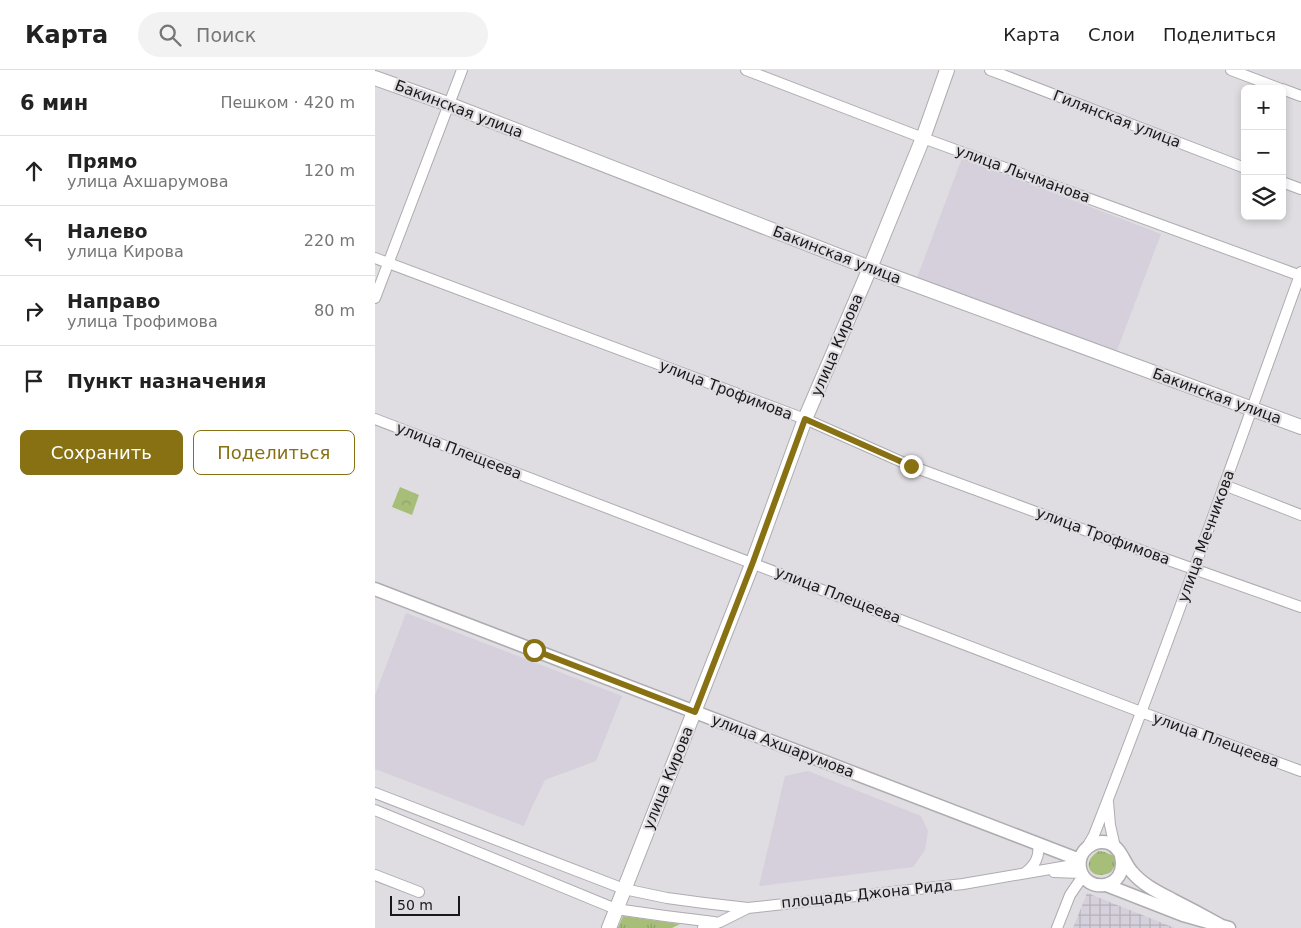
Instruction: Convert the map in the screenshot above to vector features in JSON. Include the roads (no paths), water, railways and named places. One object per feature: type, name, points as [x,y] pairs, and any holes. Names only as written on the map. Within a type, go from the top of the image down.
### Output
[{"type":"main road","name":"улица Кирова","points":[[609,928],[753,562],[805,419],[923,138],[947,70]]},
{"type":"main road","name":"Бакинская улица","points":[[375,78],[448,104],[870,268],[1301,427]]},
{"type":"street","points":[[375,298],[462,70]]},
{"type":"street","name":"улица Лычманова","points":[[746,70],[923,138],[1301,275]]},
{"type":"street","name":"Гилянская улица","points":[[990,70],[1241,166]]},
{"type":"street","points":[[1231,70],[1271,85]]},
{"type":"street","points":[[1286,90],[1301,96]]},
{"type":"street","points":[[1286,183],[1301,189]]},
{"type":"street","name":"улица Трофимова","points":[[375,258],[805,419],[911,466],[1301,607]]},
{"type":"street","name":"улица Мечникова","points":[[1087,847],[1108,799],[1195,568],[1301,275]]},
{"type":"street","name":"улица Плещеева","points":[[375,419],[1141,712],[1301,771]]},
{"type":"street","points":[[1224,485],[1301,514]]},
{"type":"street","name":"улица Ахшарумова","points":[[375,589],[1038,844],[1081,868]]},
{"type":"street","points":[[375,793],[624,889],[704,904],[749,908]]},
{"type":"street","name":"улица Мечникова","points":[[1108,799],[1110,825],[1118,851]]},
{"type":"street","points":[[375,810],[616,908],[720,922]]},
{"type":"street","points":[[1057,928],[1081,868],[1082,853],[1093,843],[1101,842],[1108,843],[1118,851],[1132,872],[1145,885],[1224,926]]},
{"type":"street","points":[[1030,872],[1037,860],[1038,844]]},
{"type":"street","points":[[1081,868],[1093,884],[1100,886],[1113,882],[1122,870],[1123,863],[1118,851]]},
{"type":"street","name":"площадь Джона Рида","points":[[703,928],[749,908],[963,884],[1030,872],[1081,868]]},
{"type":"street","points":[[375,875],[419,892]]},
{"type":"street","points":[[1106,885],[1183,914],[1224,926]]}]
